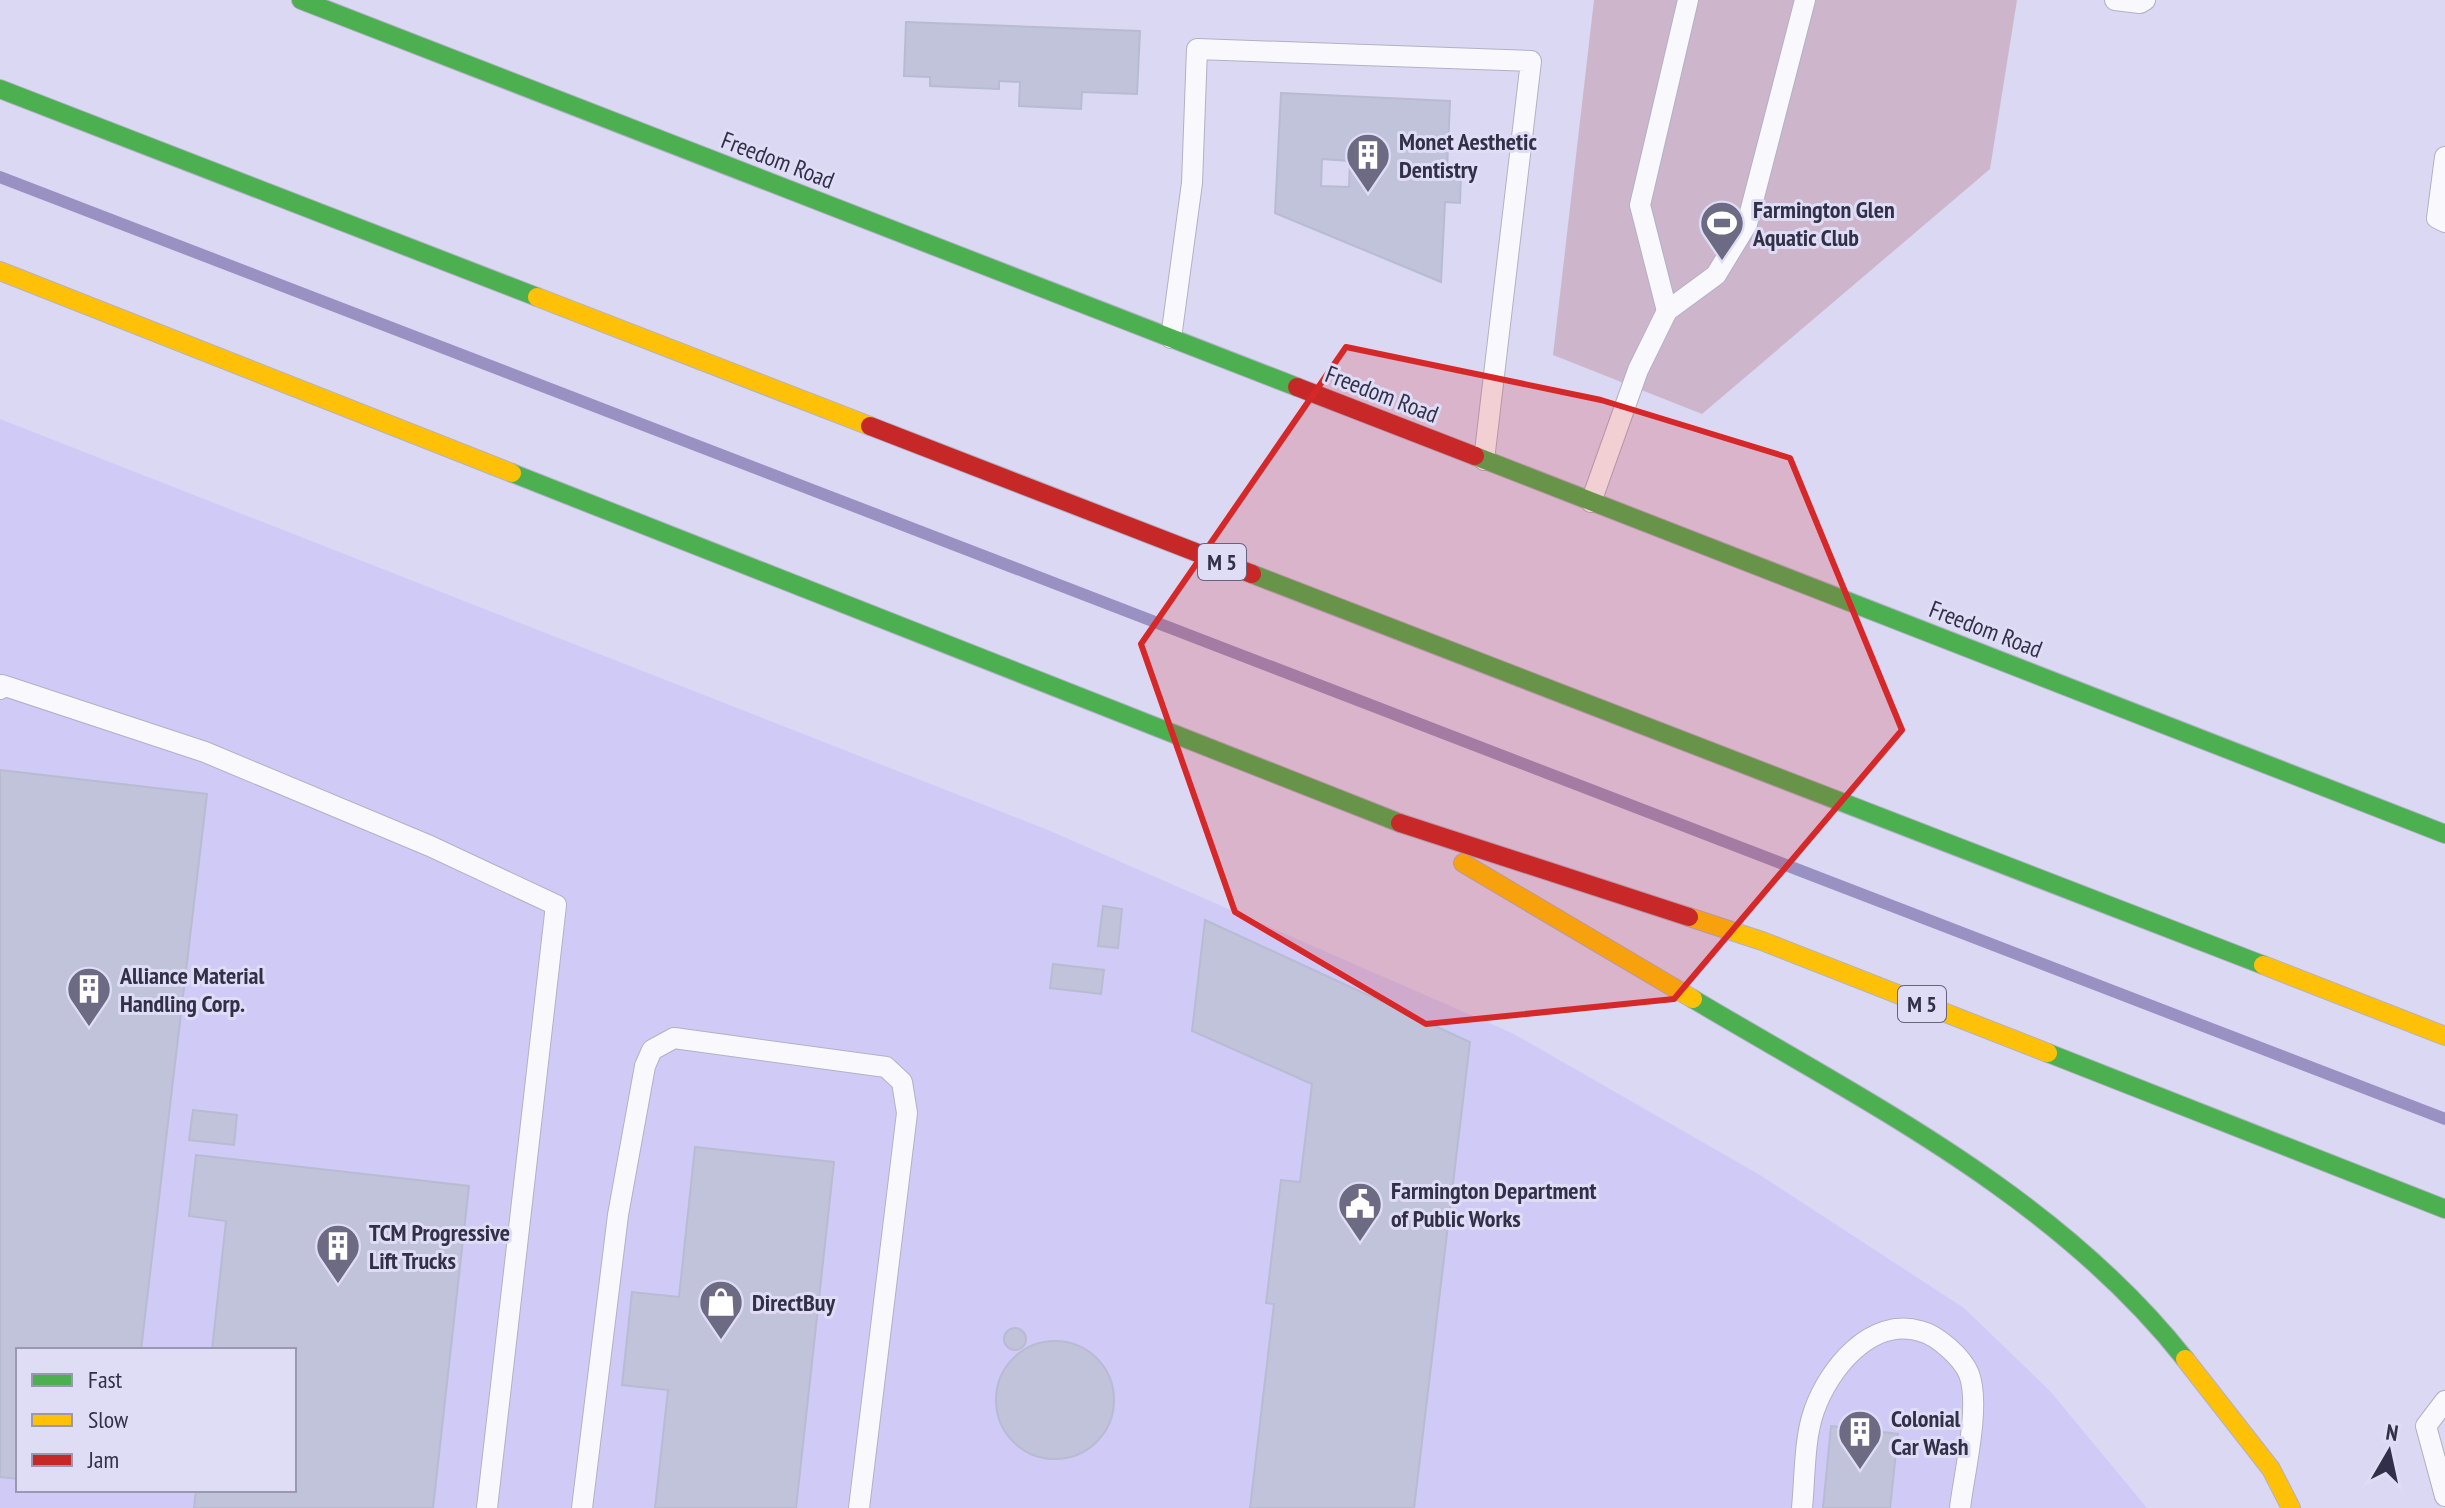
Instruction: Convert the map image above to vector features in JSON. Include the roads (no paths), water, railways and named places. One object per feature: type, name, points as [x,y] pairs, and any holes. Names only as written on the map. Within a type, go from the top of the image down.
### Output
[{"type":"main road","name":"Freedom Road","points":[[301,0],[2445,834]]},
{"type":"main road","name":"M 5","points":[[0,89],[2445,1036]]},
{"type":"main road","name":"M 5","points":[[0,271],[1392,821],[1762,941],[2445,1209]]},
{"type":"main road","points":[[1392,821],[1974,1166],[2106,1271],[2179,1352],[2271,1469],[2291,1508]]},
{"type":"lane","points":[[1667,311],[1640,205],[1688,0]]},
{"type":"lane","points":[[1591,502],[1638,370],[1667,311],[1716,275],[1747,224],[1805,0]]},
{"type":"lane","points":[[2115,0],[2140,3],[2145,0]]},
{"type":"lane","points":[[1171,338],[1192,183],[1197,49],[1531,61],[1484,460]]},
{"type":"lane","points":[[2445,157],[2437,218],[2445,222]]},
{"type":"lane","points":[[0,689],[2,685],[205,752],[430,846],[556,905],[487,1508]]},
{"type":"lane","points":[[582,1508],[618,1215],[645,1066],[652,1050],[674,1038],[886,1067],[902,1082],[907,1113],[859,1508]]},
{"type":"lane","points":[[1802,1508],[1813,1412],[1833,1375],[1873,1334],[1904,1326],[1934,1335],[1968,1373],[1971,1415],[1960,1508]]},
{"type":"lane","points":[[2445,1401],[2426,1426],[2445,1496]]},
{"type":"waterway","points":[[0,177],[1834,881],[2445,1119]]},
{"type":"place","name":"Monet Aesthetic Dentistry","points":[[1368,194]]},
{"type":"place","name":"Farmington Glen Aquatic Club","points":[[1722,262]]},
{"type":"place","name":"Alliance Material Handling Corp.","points":[[89,1028]]},
{"type":"place","name":"Farmington Department of Public Works","points":[[1360,1243]]},
{"type":"place","name":"TCM Progressive Lift Trucks","points":[[338,1285]]},
{"type":"place","name":"DirectBuy","points":[[721,1341]]},
{"type":"place","name":"Colonial Car Wash","points":[[1860,1471]]}]
